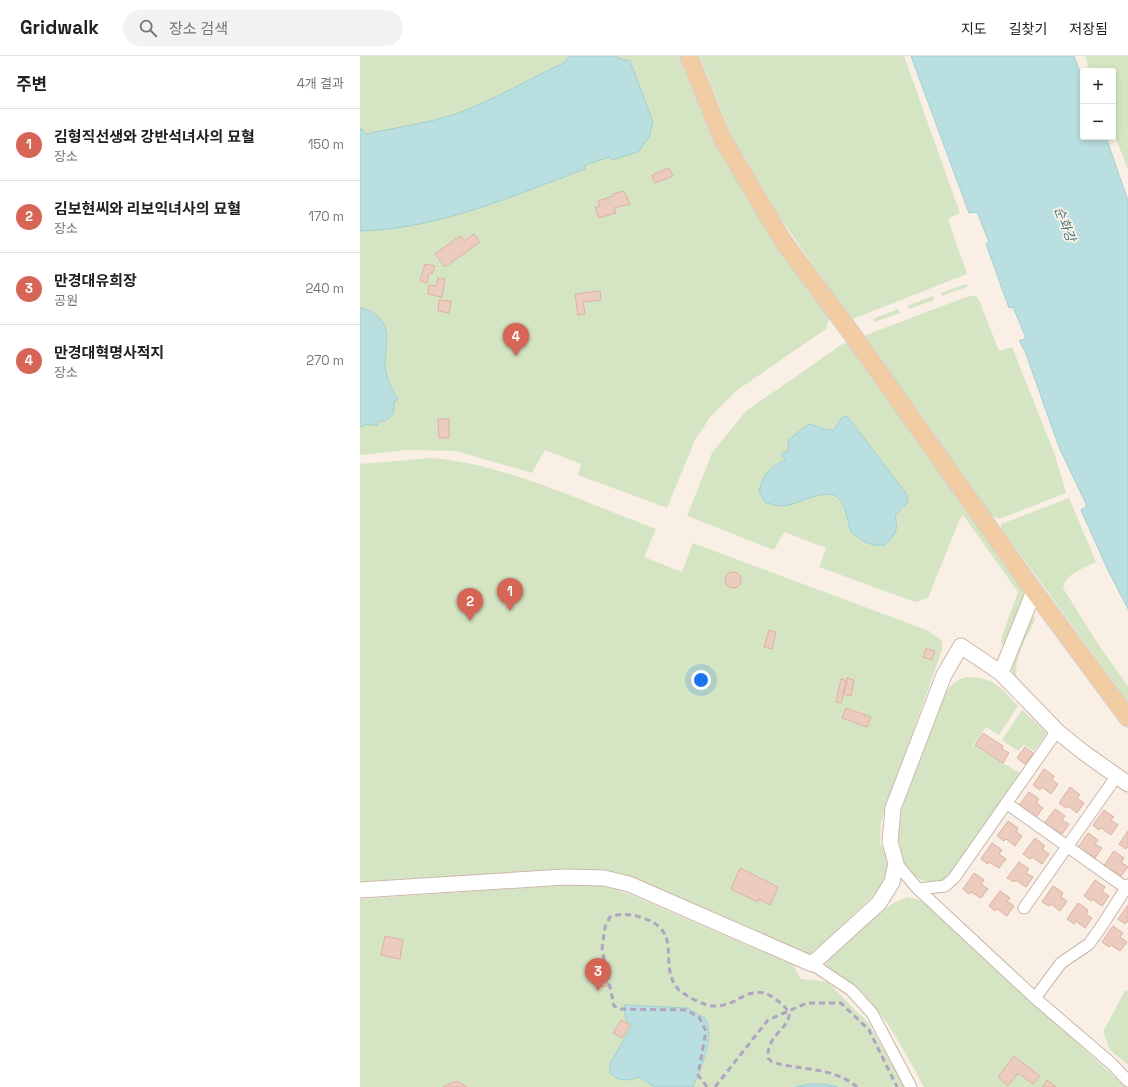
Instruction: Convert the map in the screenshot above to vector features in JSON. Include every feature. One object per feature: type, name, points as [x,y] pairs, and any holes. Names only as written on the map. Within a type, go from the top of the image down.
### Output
[{"type":"main road","points":[[689,56],[722,138],[783,241],[857,341],[1034,591],[1128,718]]},
{"type":"main road","points":[[1002,673],[1034,591]]},
{"type":"main road","points":[[360,890],[565,877],[604,878],[628,884],[812,964],[879,903],[892,882],[896,863],[890,842],[893,808],[944,674],[961,646],[1002,673],[1057,731],[1122,780]]},
{"type":"street","points":[[918,889],[945,886],[954,878],[1057,731]]},
{"type":"street","points":[[1024,908],[1067,846],[1122,780]]},
{"type":"street","points":[[1006,803],[1127,886],[1101,928],[1089,944],[1061,963],[1035,998]]},
{"type":"street","points":[[896,863],[918,889],[1035,998],[1112,1064],[1128,1081]]},
{"type":"street","points":[[812,964],[851,990],[872,1013],[911,1087]]},
{"type":"green space","points":[[360,56],[683,56],[830,316],[826,329],[736,391],[711,416],[695,440],[667,508],[578,475],[581,464],[545,450],[532,473],[456,451],[406,450],[360,455]]},
{"type":"green space","points":[[700,56],[904,56],[960,213],[948,219],[967,274],[853,319],[850,318],[781,219],[733,139]]},
{"type":"green space","points":[[1085,56],[1128,56],[1128,170],[1116,139],[1116,68],[1089,68]]},
{"type":"green space","points":[[965,284],[968,285],[967,287],[942,296],[941,293]]},
{"type":"green space","points":[[933,296],[934,300],[909,309],[907,306]]},
{"type":"green space","points":[[969,296],[976,296],[979,300],[999,351],[1012,347],[1055,455],[1066,493],[999,519],[991,516],[935,435],[865,341],[866,335]]},
{"type":"green space","points":[[898,309],[900,313],[874,322],[873,319]]},
{"type":"green space","points":[[844,343],[851,344],[1026,593],[1005,646],[1001,643],[1002,636],[1018,592],[963,515],[959,521],[928,598],[915,602],[819,567],[826,548],[784,532],[774,550],[687,516],[712,453],[746,411]],"holes":[[[842,417],[904,507],[895,516],[898,525],[848,524],[841,502],[835,497],[828,495],[810,497],[789,505],[776,464],[785,460],[789,450],[815,425],[824,430],[834,430]]]},
{"type":"green space","points":[[432,458],[460,462],[517,476],[656,529],[644,557],[682,572],[693,543],[929,631],[942,641],[942,650],[881,822],[880,844],[885,850],[889,881],[810,955],[798,956],[609,871],[360,882],[360,464]]},
{"type":"green space","points":[[1069,498],[1096,562],[1081,569],[1068,578],[1063,588],[1096,641],[1128,686],[1128,702],[1001,528],[1001,524]]},
{"type":"green space","points":[[1032,617],[1035,617],[1035,620],[1024,641],[1018,657],[1016,673],[1017,680],[1013,679],[1012,664]]},
{"type":"green space","points":[[968,677],[991,681],[1002,689],[1018,706],[999,735],[986,727],[973,745],[1023,775],[945,881],[934,882],[920,879],[911,873],[907,868],[900,856],[898,828],[906,797],[922,755],[933,720],[941,702],[945,694],[954,683]]},
{"type":"green space","points":[[1022,710],[1047,733],[1034,751],[1024,745],[1018,751],[1002,740]]},
{"type":"green space","points":[[597,883],[631,895],[793,965],[801,979],[828,982],[869,1024],[905,1087],[360,1087],[360,899]]},
{"type":"green space","points":[[907,897],[924,901],[1125,1087],[924,1087],[895,1035],[878,1011],[859,989],[832,971],[825,963],[827,956],[844,942],[892,904]]},
{"type":"green space","points":[[1128,990],[1128,1065],[1110,1050],[1103,1032],[1125,991]]},
{"type":"water","points":[[569,56],[617,56],[618,58],[630,61],[653,122],[649,137],[638,152],[612,160],[609,157],[585,165],[585,169],[503,200],[447,218],[389,229],[360,231],[360,129],[362,129],[365,134],[427,122],[464,111],[490,100],[566,62]]},
{"type":"water","name":"순화강","points":[[911,56],[1074,56],[1080,72],[1080,140],[1107,140],[1128,201],[1128,609],[1107,568],[1081,510],[1087,506],[1059,447],[1025,351],[1019,341],[1026,338],[1013,307],[1009,308],[986,244],[989,242],[977,212],[969,213]]},
{"type":"water","points":[[360,308],[373,312],[386,330],[386,372],[389,383],[398,400],[394,402],[393,414],[386,420],[378,422],[378,426],[369,424],[360,427]]},
{"type":"water","points":[[847,416],[908,496],[907,503],[895,516],[897,525],[895,532],[885,545],[875,545],[863,541],[851,532],[844,506],[839,499],[834,496],[828,494],[814,496],[786,506],[779,506],[765,502],[759,491],[765,475],[785,460],[781,454],[789,450],[788,440],[809,424],[824,429],[834,430],[842,417]]},
{"type":"water","points":[[624,1005],[687,1008],[705,1018],[708,1026],[708,1044],[703,1062],[693,1087],[655,1087],[639,1077],[624,1080],[613,1076],[610,1073],[610,1064],[632,1025],[626,1020]]},
{"type":"water","points":[[809,1084],[825,1084],[838,1087],[796,1087]]},
{"type":"building","points":[[669,168],[673,176],[655,183],[652,175]]},
{"type":"building","points":[[624,191],[630,204],[614,208],[616,213],[599,218],[595,207],[600,206],[598,201]]},
{"type":"building","points":[[474,234],[480,242],[445,267],[435,254],[460,236],[464,241]]},
{"type":"building","points":[[425,264],[435,266],[432,274],[429,273],[427,283],[420,281]]},
{"type":"building","points":[[438,278],[445,279],[442,297],[428,294],[429,285],[436,286]]},
{"type":"building","points":[[600,291],[601,300],[583,302],[585,314],[578,315],[575,294]]},
{"type":"building","points":[[439,300],[451,301],[449,313],[438,311]]},
{"type":"building","points":[[438,419],[449,419],[449,438],[439,438]]},
{"type":"building","points":[[733,572],[740,577],[741,580],[736,587],[733,588],[726,583],[725,580],[730,573]]},
{"type":"building","points":[[769,630],[776,632],[772,649],[764,647]]},
{"type":"building","points":[[926,648],[935,651],[932,660],[923,657]]},
{"type":"building","points":[[847,678],[854,680],[851,696],[843,694]]},
{"type":"building","points":[[841,679],[847,681],[841,703],[836,702]]},
{"type":"building","points":[[846,708],[871,717],[867,727],[842,718]]},
{"type":"building","points":[[983,733],[1003,746],[1002,749],[1009,753],[1003,763],[975,745]]},
{"type":"building","points":[[1025,747],[1033,753],[1025,764],[1017,758]]},
{"type":"building","points":[[1044,769],[1054,776],[1052,780],[1058,784],[1051,794],[1042,787],[1040,790],[1033,785]]},
{"type":"building","points":[[1070,787],[1080,795],[1077,798],[1084,803],[1077,813],[1068,806],[1066,808],[1059,803]]},
{"type":"building","points":[[1029,792],[1039,799],[1036,803],[1043,808],[1036,817],[1026,810],[1024,813],[1017,808]]},
{"type":"building","points":[[1055,809],[1065,816],[1062,820],[1069,824],[1062,834],[1052,827],[1050,830],[1043,825]]},
{"type":"building","points":[[1104,810],[1114,817],[1111,820],[1118,825],[1111,835],[1101,828],[1099,830],[1093,825]]},
{"type":"building","points":[[1008,821],[1018,828],[1016,832],[1022,836],[1015,846],[1006,839],[1004,841],[997,836]]},
{"type":"building","points":[[1128,831],[1128,847],[1126,849],[1119,844]]},
{"type":"building","points":[[1088,833],[1098,840],[1095,844],[1102,848],[1095,858],[1085,851],[1084,854],[1077,849]]},
{"type":"building","points":[[1035,838],[1045,846],[1042,849],[1049,854],[1042,864],[1032,857],[1030,859],[1023,854]]},
{"type":"building","points":[[992,843],[1002,850],[999,854],[1006,859],[999,868],[989,862],[988,864],[981,859]]},
{"type":"building","points":[[1114,851],[1124,858],[1121,862],[1128,867],[1121,876],[1111,869],[1110,872],[1103,867]]},
{"type":"building","points":[[1019,862],[1029,869],[1026,873],[1033,877],[1026,887],[1016,880],[1014,882],[1007,878]]},
{"type":"building","points":[[740,868],[778,887],[770,905],[759,899],[758,902],[731,889]]},
{"type":"building","points":[[974,873],[984,880],[981,884],[988,889],[981,898],[971,892],[969,894],[963,889]]},
{"type":"building","points":[[1095,880],[1105,887],[1102,891],[1109,896],[1102,906],[1092,899],[1091,901],[1084,896]]},
{"type":"building","points":[[1053,886],[1063,893],[1061,897],[1067,901],[1060,911],[1051,904],[1049,906],[1042,902]]},
{"type":"building","points":[[1000,891],[1010,898],[1007,901],[1014,906],[1007,916],[997,909],[995,911],[989,906]]},
{"type":"building","points":[[1078,903],[1088,910],[1086,914],[1092,918],[1085,928],[1076,921],[1074,924],[1067,919]]},
{"type":"building","points":[[1128,905],[1128,922],[1127,921],[1125,924],[1118,919]]},
{"type":"building","points":[[1113,926],[1123,933],[1120,937],[1127,942],[1120,951],[1111,945],[1109,947],[1102,942]]},
{"type":"building","points":[[385,936],[403,940],[400,959],[381,955]]},
{"type":"building","points":[[602,961],[608,986],[602,987],[597,962]]},
{"type":"building","points":[[621,1020],[630,1025],[622,1038],[613,1033]]},
{"type":"building","points":[[1014,1056],[1040,1076],[1033,1084],[1018,1073],[1008,1086],[998,1077]]},
{"type":"building","points":[[1047,1080],[1056,1087],[1042,1087]]},
{"type":"building","points":[[453,1082],[459,1082],[467,1087],[443,1087]]},
{"type":"railway","points":[[707,1087],[698,1075],[706,1031],[699,1017],[686,1010],[619,1009],[614,1006],[602,949],[605,927],[610,917],[618,915],[631,915],[643,918],[656,924],[663,932],[667,940],[672,980],[678,989],[694,1000],[709,1006],[722,1005],[752,993],[760,992],[769,995],[782,1004],[789,1015],[788,1020],[770,1044],[768,1058],[772,1062],[827,1072],[847,1080],[857,1087]]},
{"type":"railway","points":[[715,1087],[768,1020],[807,1003],[841,1003],[869,1030],[897,1087]]},
{"type":"place","name":"만경대혁명사적지","points":[[516,356]]},
{"type":"place","name":"김형직선생와 강반석녀사의 묘혈","points":[[510,611]]},
{"type":"place","name":"김보현씨와 리보익녀사의 묘혈","points":[[470,621]]},
{"type":"place","name":"만경대유희장","points":[[598,991]]}]
